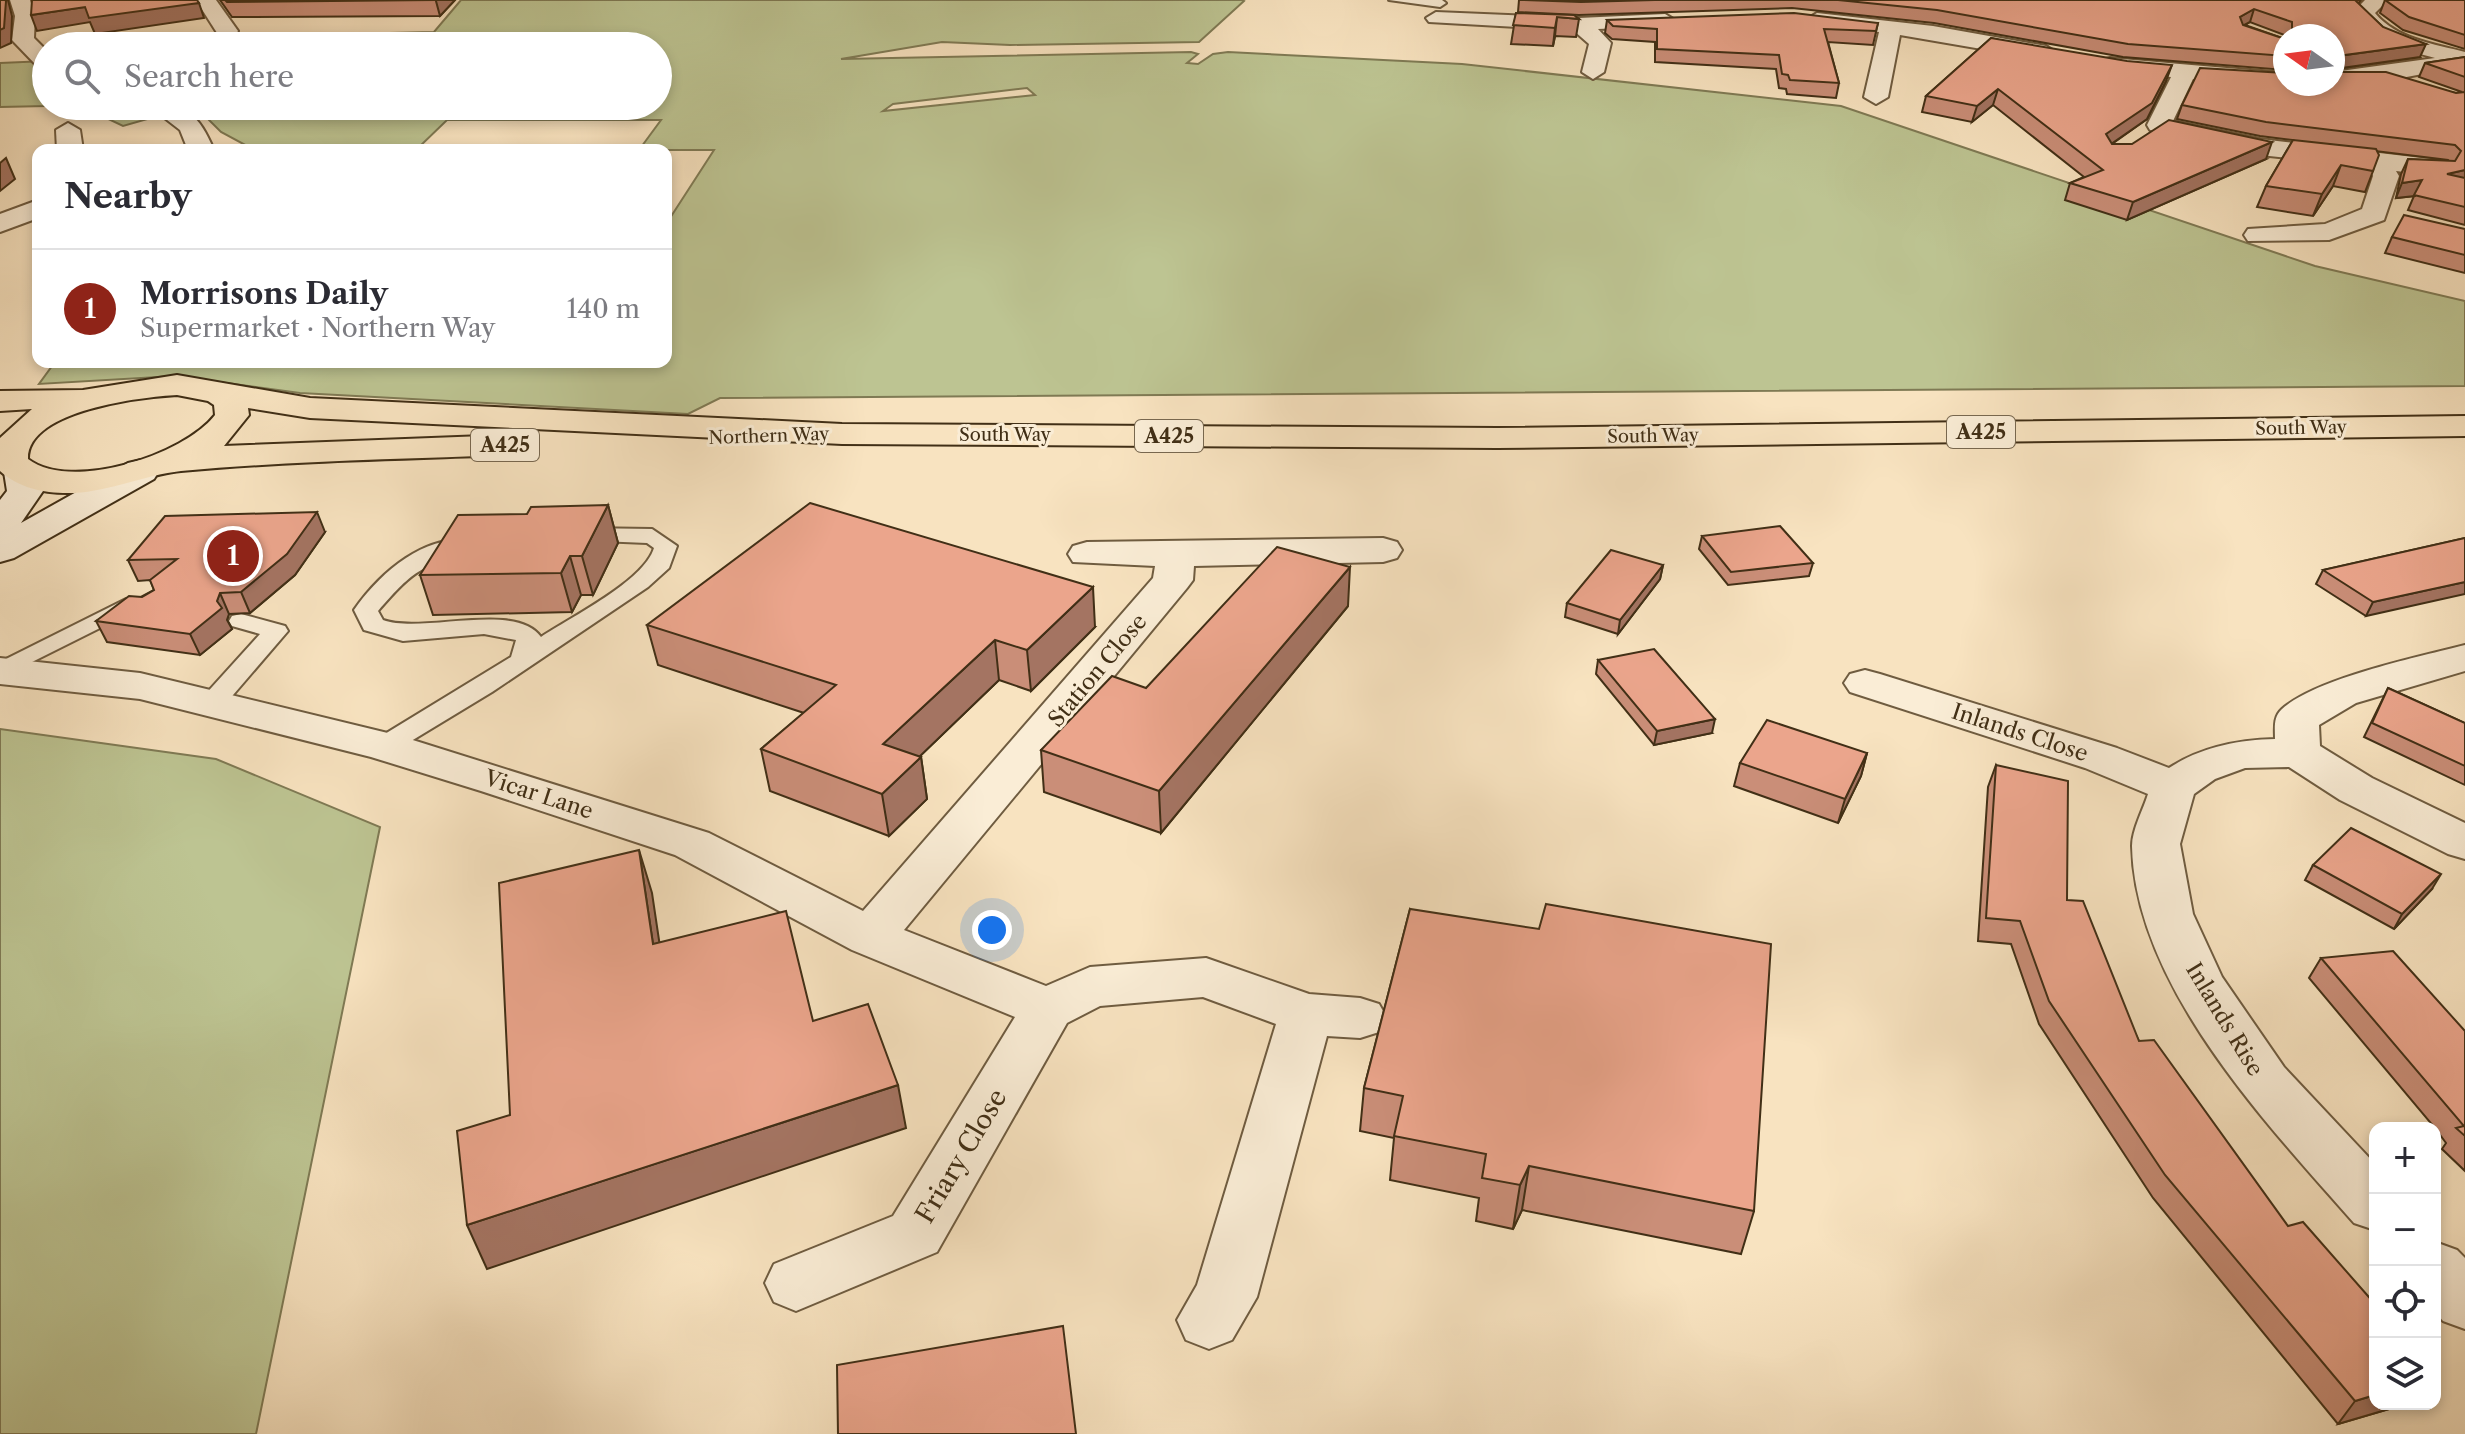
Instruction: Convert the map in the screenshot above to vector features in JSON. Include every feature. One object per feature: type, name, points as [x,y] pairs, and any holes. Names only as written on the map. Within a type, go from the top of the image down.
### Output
[{"type":"main road","name":"Northern Way","points":[[102,394],[177,385],[340,410],[842,434]]},
{"type":"main road","points":[[102,394],[38,420],[14,443],[10,450],[11,464],[65,481],[105,479],[155,467],[221,432],[232,415],[230,402],[219,393]]},
{"type":"main road","points":[[0,401],[102,394]]},
{"type":"main road","name":"South Way","points":[[842,434],[1497,438],[2465,426]]},
{"type":"main road","name":"Northern Way","points":[[155,467],[256,454],[842,434]]},
{"type":"street","points":[[206,0],[227,31]]},
{"type":"street","points":[[2378,0],[2363,12],[2371,26],[2404,41],[2464,59]]},
{"type":"street","points":[[0,23],[21,11],[23,40],[32,49]]},
{"type":"street","points":[[1436,14],[1579,24],[1681,19]]},
{"type":"street","points":[[1792,17],[1891,26],[2074,59],[2184,74],[2273,79]]},
{"type":"street","points":[[1975,40],[1998,18]]},
{"type":"street","points":[[1579,24],[1600,43],[1593,72]]},
{"type":"street","points":[[1876,97],[1891,26]]},
{"type":"street","points":[[2345,78],[2464,59]]},
{"type":"street","points":[[2345,68],[2430,92]]},
{"type":"street","points":[[2138,139],[2159,125],[2184,74]]},
{"type":"street","points":[[182,120],[191,126],[198,144]]},
{"type":"street","points":[[2159,125],[2260,147],[2439,168]]},
{"type":"street","points":[[2258,235],[2329,232],[2387,217],[2386,176],[2379,162]]},
{"type":"street","points":[[0,224],[32,211]]},
{"type":"street","points":[[0,526],[25,491],[11,464]]},
{"type":"street","points":[[0,550],[155,467]]},
{"type":"street","points":[[1087,554],[1383,550]]},
{"type":"street","name":"Station Close","points":[[870,937],[1173,580],[1175,555]]},
{"type":"street","points":[[2298,752],[2297,719],[2341,694],[2464,659]]},
{"type":"street","name":"Vicar Lane","points":[[1,671],[140,686],[384,746],[692,844],[870,937],[1048,1009]]},
{"type":"street","name":"Inlands Close","points":[[1865,683],[2101,758],[2173,787]]},
{"type":"street","points":[[2173,787],[2199,769],[2240,754],[2298,752],[2356,789],[2465,843]]},
{"type":"street","name":"Inlands Rise","points":[[2173,787],[2156,844],[2168,914],[2199,985],[2264,1083],[2369,1198]]},
{"type":"street","points":[[1048,1009],[1090,987],[1206,977],[1333,1016],[1225,1297],[1209,1320]]},
{"type":"street","name":"Friary Close","points":[[796,1283],[915,1234],[1048,1009]]},
{"type":"street","points":[[2441,1275],[2465,1301]]},
{"type":"lane","points":[[1395,0],[1436,14]]},
{"type":"lane","points":[[384,746],[640,582],[661,563],[666,546],[652,536],[561,536]]},
{"type":"lane","points":[[485,545],[438,551],[411,561],[366,610],[373,625],[401,634],[480,627],[517,629],[529,637],[523,659]]},
{"type":"lane","points":[[1,671],[127,605],[150,608]]},
{"type":"lane","points":[[212,703],[276,631],[241,621]]},
{"type":"green space","points":[[461,0],[1242,0],[1199,42],[1010,45],[942,42],[841,59],[1191,52],[1198,54],[1187,63],[1198,64],[1213,54],[1228,52],[1462,64],[1841,106],[2315,266],[2465,301],[2465,386],[720,398],[688,414],[300,393],[175,376],[39,384],[51,368],[672,368],[672,215],[714,150],[672,150],[672,144],[643,144],[661,120],[672,120],[672,32],[434,32]],"holes":[[[1027,88],[1035,95],[883,111],[893,104]]]},
{"type":"green space","points":[[32,62],[32,106],[0,107],[0,63]]},
{"type":"green space","points":[[110,120],[144,120],[123,126]]},
{"type":"green space","points":[[209,120],[447,120],[422,144],[244,144],[221,132]]},
{"type":"green space","points":[[0,729],[216,759],[380,827],[256,1434],[0,1434]]},
{"type":"building","points":[[0,0],[6,1],[4,28],[0,30]]},
{"type":"building","points":[[32,0],[197,0],[199,3],[89,18],[85,7],[31,15]]},
{"type":"building","points":[[225,0],[436,0],[227,2]]},
{"type":"building","points":[[1523,0],[1655,0],[1581,2]]},
{"type":"building","points":[[1838,0],[2357,0],[2383,27],[2426,44],[2345,55],[2345,24],[2292,24],[2254,9],[2240,17],[2243,25],[2273,35],[2273,55],[2128,44],[1937,10]]},
{"type":"building","points":[[2385,0],[2465,0],[2465,35],[2409,17]]},
{"type":"building","points":[[1516,13],[1574,15],[1579,19],[1557,17],[1555,28],[1513,25]]},
{"type":"building","points":[[1794,13],[1878,23],[1876,31],[1824,29],[1839,83],[1790,80],[1788,75],[1782,74],[1779,55],[1657,49],[1657,29],[1613,26],[1607,20]]},
{"type":"building","points":[[1991,38],[2127,61],[2172,65],[2152,103],[2106,134],[2112,144],[2132,144],[2169,120],[2272,142],[2133,202],[2070,183],[2103,170],[1998,89],[1977,106],[1926,96]]},
{"type":"building","points":[[2465,57],[2465,77],[2425,63]]},
{"type":"building","points":[[2200,68],[2273,72],[2273,96],[2345,96],[2345,72],[2386,72],[2456,93],[2465,92],[2465,170],[2447,174],[2465,178],[2465,207],[2414,195],[2422,180],[2402,183],[2408,159],[2455,161],[2461,151],[2455,145],[2266,122],[2182,105]]},
{"type":"building","points":[[2293,140],[2376,149],[2379,155],[2373,171],[2341,165],[2322,194],[2266,186]]},
{"type":"building","points":[[2404,215],[2465,229],[2465,255],[2392,237]]},
{"type":"building","points":[[810,503],[1093,587],[1027,650],[995,640],[883,744],[921,757],[882,794],[761,749],[836,685],[647,625]]},
{"type":"building","points":[[608,505],[582,556],[570,556],[561,573],[420,575],[458,515],[527,514],[531,507]]},
{"type":"building","points":[[317,512],[287,554],[241,592],[220,593],[217,601],[222,608],[190,634],[96,621],[129,596],[142,597],[154,590],[150,580],[177,559],[128,560],[165,516]]},
{"type":"building","points":[[1780,526],[1813,563],[1731,572],[1702,536]]},
{"type":"building","points":[[2465,538],[2465,582],[2373,602],[2323,570]]},
{"type":"building","points":[[1277,547],[1350,567],[1159,791],[1041,750],[1112,676],[1146,688]]},
{"type":"building","points":[[1611,550],[1663,565],[1620,620],[1567,603]]},
{"type":"building","points":[[1654,649],[1715,719],[1657,731],[1598,660]]},
{"type":"building","points":[[2388,688],[2465,723],[2465,766],[2372,723]]},
{"type":"building","points":[[1767,720],[1867,753],[1845,799],[1740,763]]},
{"type":"building","points":[[1996,765],[2068,781],[2067,900],[2083,901],[2139,1041],[2154,1040],[2288,1226],[2303,1222],[2369,1297],[2369,1397],[2355,1401],[2165,1175],[2049,1001],[2020,921],[1986,918]]},
{"type":"building","points":[[2351,828],[2441,874],[2402,914],[2313,865]]},
{"type":"building","points":[[639,850],[653,944],[786,911],[813,1021],[868,1004],[898,1085],[467,1225],[457,1131],[510,1115],[499,883]]},
{"type":"building","points":[[1546,904],[1771,944],[1754,1211],[1529,1166],[1520,1185],[1482,1178],[1486,1154],[1394,1136],[1403,1096],[1364,1088],[1410,909],[1539,929]]},
{"type":"building","points":[[2393,951],[2465,1031],[2465,1136],[2456,1128],[2464,1126],[2321,958]]},
{"type":"building","points":[[1063,1326],[1076,1434],[838,1434],[837,1365]]},
{"type":"place","name":"Morrisons Daily","points":[[233,556]]}]
